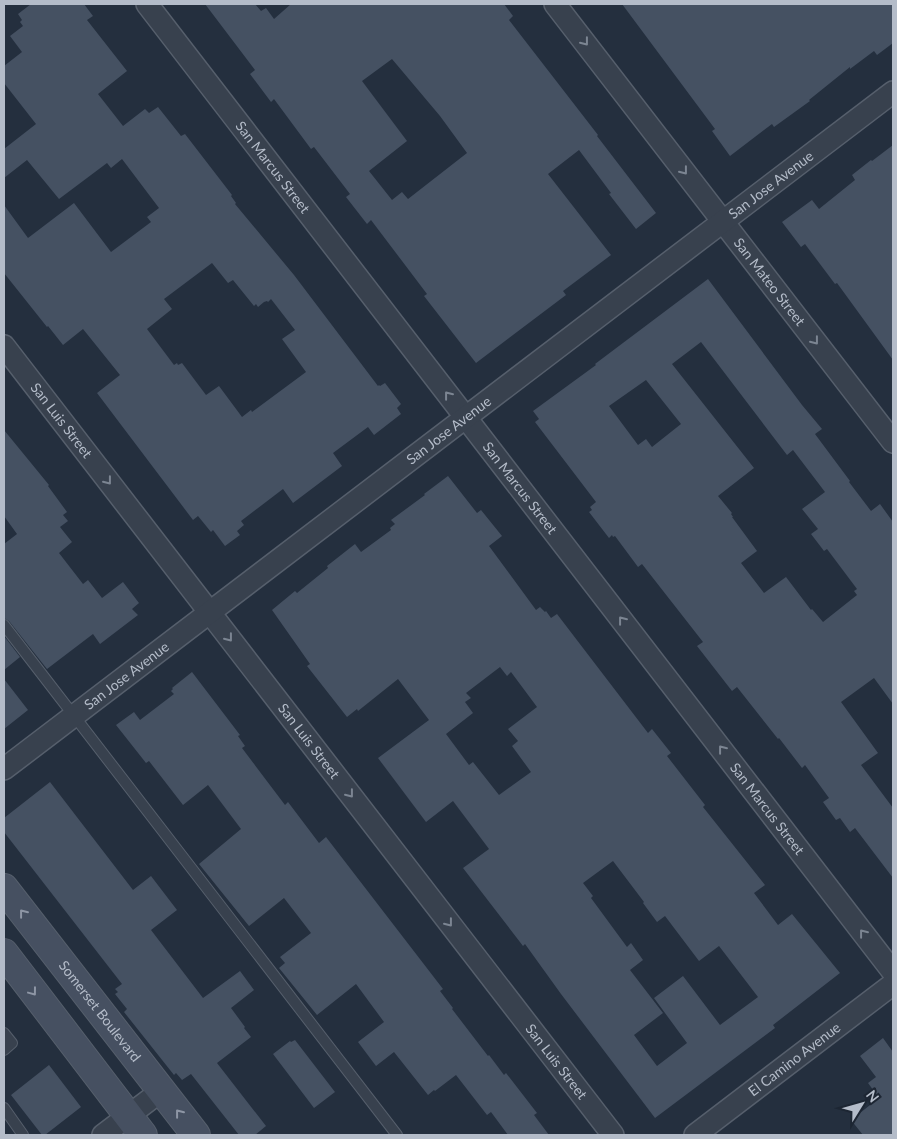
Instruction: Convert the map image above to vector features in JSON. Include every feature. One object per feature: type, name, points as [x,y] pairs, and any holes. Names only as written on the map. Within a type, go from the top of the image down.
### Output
[{"type":"main road","name":"Somerset Boulevard","points":[[4,888],[196,1135]]},
{"type":"main road","points":[[4,953],[136,1126]]},
{"type":"street","name":"San Marcus Street","points":[[147,4],[893,972]]},
{"type":"street","name":"San Mateo Street","points":[[555,4],[893,442]]},
{"type":"street","name":"San Jose Avenue","points":[[4,769],[893,92]]},
{"type":"street","name":"San Luis Street","points":[[4,346],[613,1135]]},
{"type":"street","name":"El Camino Avenue","points":[[695,1135],[893,984]]},
{"type":"street","points":[[103,1135],[136,1126],[161,1091]]},
{"type":"lane","points":[[4,626],[397,1135]]},
{"type":"lane","points":[[4,1033],[12,1043],[4,1050]]},
{"type":"lane","points":[[4,1108],[23,1135]]},
{"type":"building","points":[[31,4],[84,4],[93,16],[87,20],[127,71],[98,94],[123,126],[145,109],[149,113],[158,107],[181,136],[185,134],[232,195],[235,204],[294,275],[378,386],[385,383],[401,404],[397,408],[401,414],[374,435],[368,427],[333,453],[342,466],[293,503],[283,489],[241,521],[244,525],[237,531],[240,535],[225,546],[213,530],[211,532],[198,516],[193,520],[97,393],[120,375],[83,329],[63,345],[4,273],[4,205],[28,238],[74,203],[111,252],[151,222],[147,217],[159,208],[122,159],[111,168],[107,163],[59,199],[27,160],[4,178],[4,149],[36,124],[4,83],[4,66],[22,52],[10,36],[23,26],[18,14]],"holes":[[[212,263],[228,283],[233,280],[254,306],[256,304],[258,307],[271,299],[295,330],[282,339],[306,372],[252,412],[251,410],[242,417],[219,386],[206,395],[182,363],[174,365],[147,329],[172,309],[164,299]]]},
{"type":"building","points":[[205,4],[255,4],[261,11],[266,8],[274,19],[291,4],[504,4],[513,16],[509,20],[656,213],[636,229],[579,150],[548,174],[611,255],[563,291],[566,295],[476,363],[424,296],[427,294],[371,220],[367,224],[346,197],[350,194],[314,147],[311,149],[274,99],[271,102],[250,74],[255,70]],"holes":[[[392,59],[440,116],[467,153],[408,199],[402,192],[392,200],[369,171],[407,141],[362,81]]]},
{"type":"building","points":[[622,4],[893,4],[893,43],[877,55],[874,51],[850,69],[850,67],[810,101],[774,127],[772,124],[730,156],[712,131],[715,129]]},
{"type":"building","points":[[893,145],[893,360],[837,283],[835,284],[805,244],[801,247],[782,222],[812,200],[819,209],[855,180],[852,175]]},
{"type":"building","points":[[708,279],[822,429],[815,434],[871,511],[880,504],[893,522],[893,704],[874,678],[841,702],[878,753],[861,765],[893,808],[893,878],[855,828],[850,832],[840,818],[836,820],[823,802],[829,798],[805,765],[802,768],[737,687],[732,691],[697,646],[703,642],[642,564],[638,567],[615,536],[613,537],[612,535],[609,538],[589,512],[592,510],[590,507],[596,502],[535,422],[539,419],[533,411]],"holes":[[[701,342],[787,455],[793,450],[825,492],[802,509],[818,529],[811,534],[824,551],[827,549],[857,589],[854,591],[857,595],[823,622],[811,610],[786,577],[764,593],[741,563],[757,551],[732,517],[732,513],[718,496],[754,468],[672,364]],[[646,380],[681,424],[652,447],[646,439],[638,445],[609,406]]]},
{"type":"building","points":[[4,430],[49,485],[67,512],[63,515],[68,521],[60,527],[72,542],[59,553],[83,584],[88,580],[102,598],[123,582],[139,603],[132,609],[138,615],[100,644],[93,634],[47,669],[9,621],[4,618],[4,544],[17,534],[4,516]]},
{"type":"building","points":[[448,476],[477,513],[481,510],[502,536],[489,546],[536,610],[540,607],[551,618],[557,614],[648,733],[652,729],[671,753],[667,756],[705,805],[703,807],[765,885],[754,893],[778,925],[792,914],[840,973],[773,1025],[775,1028],[655,1118],[525,944],[523,946],[463,868],[489,849],[453,801],[426,822],[378,758],[429,720],[398,679],[358,711],[357,709],[347,717],[307,666],[310,664],[272,610],[295,591],[297,593],[355,544],[361,552],[391,530],[390,528],[395,524],[391,520]],"holes":[[[500,667],[507,676],[511,672],[537,707],[508,729],[518,741],[512,746],[531,772],[499,795],[473,762],[469,765],[446,734],[473,713],[465,702],[471,698],[466,693]],[[613,861],[657,922],[665,916],[699,961],[719,946],[758,997],[720,1025],[683,976],[654,998],[687,1043],[657,1066],[634,1035],[663,1013],[630,970],[643,960],[631,943],[627,947],[591,898],[593,896],[583,883]]]},
{"type":"building","points":[[4,636],[20,657],[4,670]]},
{"type":"building","points":[[192,672],[240,735],[238,736],[245,746],[242,748],[285,805],[288,802],[319,843],[326,837],[443,989],[440,991],[452,1009],[488,1056],[504,1075],[506,1073],[537,1113],[534,1115],[549,1135],[508,1135],[491,1112],[487,1115],[456,1075],[428,1095],[394,1052],[376,1066],[358,1042],[384,1022],[356,984],[317,1015],[279,968],[285,963],[280,957],[311,933],[284,898],[249,926],[199,864],[241,829],[208,785],[183,805],[149,761],[146,763],[116,725],[134,712],[140,720],[174,694],[171,691],[172,688]]},
{"type":"building","points":[[4,679],[28,710],[4,729]]},
{"type":"building","points":[[50,782],[133,890],[151,876],[177,910],[151,930],[203,998],[240,971],[254,990],[231,1008],[251,1037],[217,1063],[266,1126],[255,1135],[239,1135],[191,1074],[182,1080],[176,1073],[174,1075],[124,1012],[127,1009],[115,994],[118,992],[115,989],[122,984],[4,832],[4,818]]},
{"type":"building","points":[[883,1038],[893,1052],[893,1135],[863,1135],[851,1120],[879,1098],[868,1083],[876,1077],[860,1056]]},
{"type":"building","points":[[295,1040],[335,1092],[314,1108],[273,1054],[290,1041]]},
{"type":"building","points":[[49,1065],[81,1107],[45,1135],[42,1135],[11,1095]]}]
